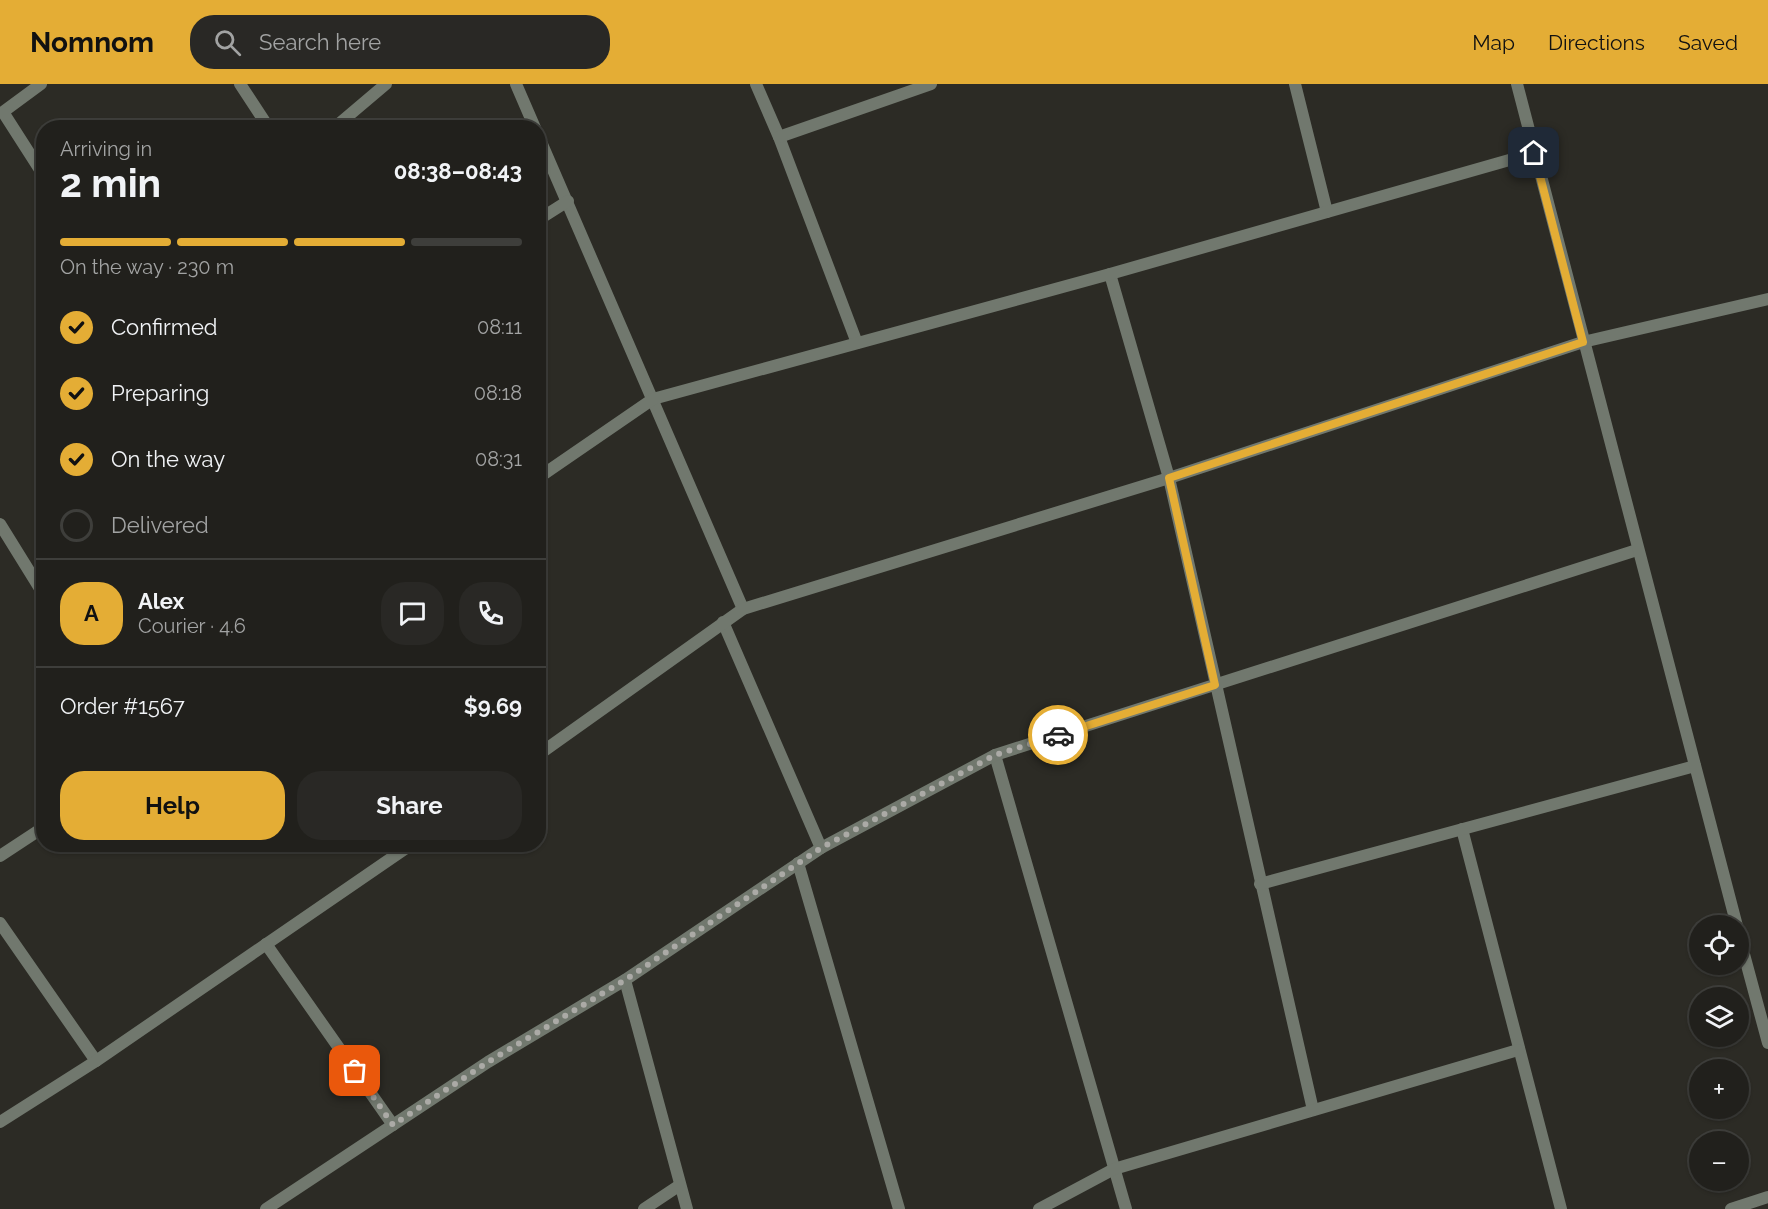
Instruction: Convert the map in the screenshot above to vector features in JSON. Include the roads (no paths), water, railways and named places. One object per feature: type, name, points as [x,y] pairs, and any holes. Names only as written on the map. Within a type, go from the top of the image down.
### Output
[{"type":"street","points":[[36,164],[3,112],[41,84]]},
{"type":"street","points":[[240,84],[264,120]]},
{"type":"street","points":[[343,120],[386,84]]},
{"type":"street","points":[[516,84],[532,120]]},
{"type":"street","points":[[756,84],[779,137],[857,343]]},
{"type":"street","points":[[779,137],[931,84]]},
{"type":"street","points":[[1295,84],[1328,212]]},
{"type":"street","points":[[1517,84],[1734,915]]},
{"type":"street","points":[[546,153],[743,609]]},
{"type":"street","points":[[546,473],[653,399],[1110,274],[1534,153]]},
{"type":"street","points":[[546,215],[568,201]]},
{"type":"street","points":[[1110,274],[1169,478],[1313,1110]]},
{"type":"street","points":[[546,749],[743,609],[1169,478],[1583,342],[1768,299]]},
{"type":"street","points":[[0,524],[36,583]]},
{"type":"street","points":[[266,1209],[488,1062],[625,980],[821,848],[995,755],[1637,550]]},
{"type":"street","points":[[723,622],[821,848]]},
{"type":"street","points":[[995,755],[1126,1209]]},
{"type":"street","points":[[1260,884],[1695,766]]},
{"type":"street","points":[[1462,829],[1561,1209]]},
{"type":"street","points":[[0,856],[36,832]]},
{"type":"street","points":[[0,1122],[96,1061],[400,852]]},
{"type":"street","points":[[798,863],[899,1209]]},
{"type":"street","points":[[0,923],[96,1061]]},
{"type":"street","points":[[266,944],[393,1125]]},
{"type":"street","points":[[1749,973],[1768,1043]]},
{"type":"street","points":[[625,980],[687,1209]]},
{"type":"street","points":[[1039,1209],[1114,1169],[1518,1050]]},
{"type":"street","points":[[644,1209],[680,1185]]},
{"type":"street","points":[[1731,1209],[1768,1197]]}]
